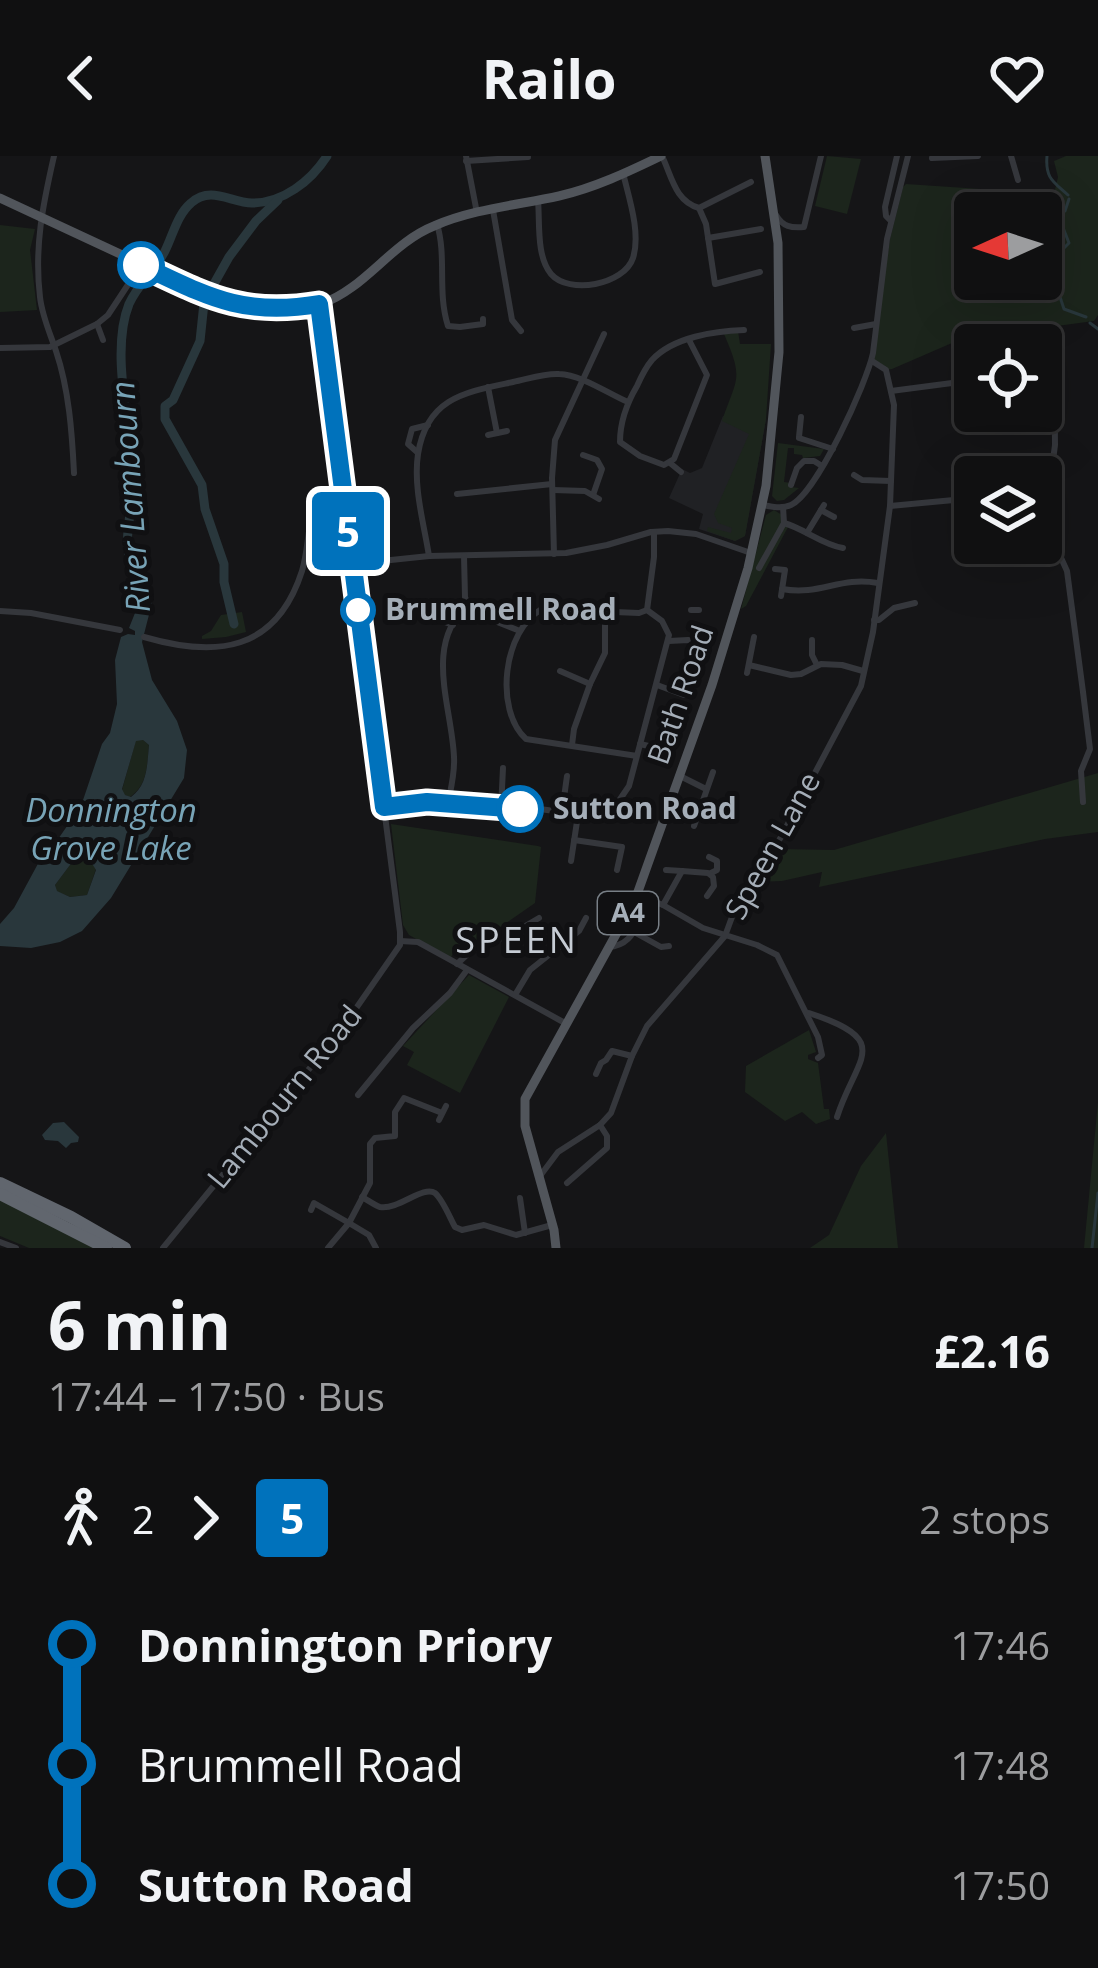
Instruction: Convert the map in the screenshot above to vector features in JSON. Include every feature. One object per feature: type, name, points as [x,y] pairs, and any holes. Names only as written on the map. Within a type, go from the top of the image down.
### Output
[{"type":"highway","points":[[0,1184],[125,1248]]},
{"type":"highway","points":[[0,1194],[106,1248]]},
{"type":"main road","points":[[0,198],[221,301],[254,308],[319,304],[437,224],[572,193],[662,156]]},
{"type":"main road","name":"A4","points":[[765,156],[778,277]]},
{"type":"main road","name":"A4","points":[[751,553],[763,506],[778,378],[778,243],[770,194]]},
{"type":"main road","name":"Bath Road","points":[[556,1248],[524,1118],[525,1099],[635,900],[724,646],[751,553]]},
{"type":"street","points":[[53,156],[40,218],[38,283],[69,410],[74,473]]},
{"type":"street","points":[[662,156],[678,195],[691,207],[699,208],[751,182]]},
{"type":"street","points":[[775,212],[791,228],[804,227],[821,156]]},
{"type":"street","points":[[891,221],[885,207],[897,156]]},
{"type":"street","points":[[763,506],[783,507],[799,500],[832,449],[872,361],[891,221],[908,156]]},
{"type":"street","points":[[937,159],[978,156]]},
{"type":"street","points":[[477,213],[466,158],[528,159]]},
{"type":"street","points":[[1014,161],[1018,180]]},
{"type":"street","points":[[538,200],[542,254],[554,278],[577,285],[615,278],[627,269],[635,247],[623,173]]},
{"type":"street","points":[[699,208],[706,224],[712,285],[756,276]]},
{"type":"street","points":[[493,210],[512,320],[521,331]]},
{"type":"street","points":[[437,224],[445,328],[473,326],[483,319]]},
{"type":"street","points":[[708,238],[756,227]]},
{"type":"street","points":[[778,243],[791,228]]},
{"type":"street","points":[[0,348],[53,345],[97,324],[147,268]]},
{"type":"street","points":[[319,304],[400,941],[418,942],[565,1023]]},
{"type":"street","points":[[97,324],[103,340]]},
{"type":"street","points":[[854,328],[876,324]]},
{"type":"street","points":[[689,340],[707,375],[685,434],[670,463],[664,465],[640,457],[620,442],[628,403],[653,358],[674,344],[689,340],[744,330]]},
{"type":"street","points":[[554,554],[555,440],[604,334]]},
{"type":"street","points":[[872,361],[886,370],[891,392],[954,383]]},
{"type":"street","points":[[429,556],[417,482],[418,454],[428,425],[449,400],[470,390],[555,373],[628,403]]},
{"type":"street","points":[[488,387],[498,433]]},
{"type":"street","name":"Speen Lane","points":[[600,1126],[616,1104],[647,1026],[724,936],[852,707],[874,620],[890,506],[891,392]]},
{"type":"street","points":[[801,417],[798,439],[832,449]]},
{"type":"street","points":[[418,454],[408,444],[408,435],[428,425]]},
{"type":"street","points":[[457,494],[552,487],[596,497],[602,469],[596,460],[583,455]]},
{"type":"street","points":[[791,485],[804,461],[822,466]]},
{"type":"street","points":[[670,463],[681,472]]},
{"type":"street","points":[[857,480],[891,481]]},
{"type":"street","points":[[144,637],[170,645],[215,647],[252,638],[270,627],[301,573],[313,506],[324,491]]},
{"type":"street","points":[[890,506],[954,500]]},
{"type":"street","points":[[759,568],[784,523],[783,507]]},
{"type":"street","points":[[807,533],[823,508],[833,517]]},
{"type":"street","points":[[784,523],[821,542],[844,547]]},
{"type":"street","points":[[352,564],[429,556],[554,554],[654,532],[696,534],[751,553]]},
{"type":"street","points":[[647,610],[654,532]]},
{"type":"street","points":[[464,556],[468,604],[477,613],[520,631]]},
{"type":"street","points":[[1062,560],[1090,749],[1081,771],[1083,802]]},
{"type":"street","points":[[776,568],[785,570],[781,593],[850,580],[878,584]]},
{"type":"street","points":[[874,620],[915,603]]},
{"type":"street","points":[[448,803],[457,747],[442,664],[453,625],[468,604]]},
{"type":"street","points":[[637,756],[526,739],[513,722],[508,656],[531,615],[545,608],[647,610]]},
{"type":"street","points":[[384,807],[448,803],[578,815],[602,814],[619,804],[627,792],[669,641],[664,624],[647,610]]},
{"type":"street","points":[[0,611],[120,630]]},
{"type":"street","points":[[572,745],[590,684],[605,653],[605,611]]},
{"type":"street","points":[[408,617],[428,616],[453,625]]},
{"type":"street","points":[[669,641],[702,643]]},
{"type":"street","points":[[754,642],[748,669],[791,675],[832,663],[863,670]]},
{"type":"street","points":[[810,643],[817,665]]},
{"type":"street","points":[[560,671],[590,684]]},
{"type":"street","points":[[657,686],[685,695]]},
{"type":"street","points":[[640,744],[666,750]]},
{"type":"street","points":[[698,824],[713,772]]},
{"type":"street","points":[[501,809],[506,774]]},
{"type":"street","points":[[562,812],[567,776]]},
{"type":"street","points":[[680,776],[706,788]]},
{"type":"street","points":[[571,861],[578,815]]},
{"type":"street","points":[[574,840],[622,847],[617,870]]},
{"type":"street","points":[[666,870],[717,870],[717,861],[709,857]]},
{"type":"street","points":[[664,905],[682,871]]},
{"type":"street","points":[[706,896],[714,886],[708,873]]},
{"type":"street","points":[[608,947],[627,941],[634,932],[639,921],[635,900],[664,905],[703,928],[772,950],[818,1036],[822,1055],[818,1058]]},
{"type":"street","points":[[458,964],[471,950],[539,917]]},
{"type":"street","points":[[515,995],[530,970],[582,932],[586,918]]},
{"type":"street","points":[[634,932],[661,947],[669,946]]},
{"type":"street","name":"Lambourn Road","points":[[163,1248],[341,1030],[396,954],[400,941]]},
{"type":"street","points":[[358,1095],[467,970]]},
{"type":"street","points":[[806,1012],[848,1028],[862,1047],[863,1060],[837,1117]]},
{"type":"street","points":[[596,1074],[612,1051],[632,1056]]},
{"type":"street","points":[[328,1248],[350,1223],[370,1183],[370,1144],[375,1138],[394,1136],[400,1101],[408,1097],[442,1114]]},
{"type":"street","points":[[538,1178],[551,1158],[600,1126],[610,1149],[567,1183]]},
{"type":"street","points":[[534,1160],[551,1158]]},
{"type":"street","points":[[362,1197],[383,1207],[430,1190],[462,1230],[484,1225],[517,1235],[552,1225]]},
{"type":"street","points":[[520,1198],[525,1233]]},
{"type":"street","points":[[314,1204],[372,1233],[376,1248]]},
{"type":"street","points":[[0,1242],[16,1248]]},
{"type":"shaded area","points":[[827,156],[861,159],[847,214],[815,206]]},
{"type":"shaded area","points":[[1066,156],[1098,156],[1098,315],[1094,321],[1062,325],[954,324],[954,343],[892,369],[872,360],[890,239],[906,184],[1024,192],[954,192],[954,300],[1062,300],[1062,192],[1054,192],[1058,177],[1054,161]]},
{"type":"shaded area","points":[[0,225],[35,229],[30,250],[37,310],[0,312]]},
{"type":"shaded area","points":[[738,331],[740,344],[771,344],[766,419],[745,536],[735,541],[707,531],[708,527],[731,533],[732,528],[718,523],[714,514],[749,434],[722,421],[736,378],[724,334]]},
{"type":"shaded area","points":[[723,416],[766,419],[745,536],[735,541],[699,529],[703,514],[669,498],[682,469],[690,473],[702,468]]},
{"type":"shaded area","points":[[778,443],[824,449],[820,456],[803,458],[788,448],[784,482],[799,488],[777,501],[772,496]]},
{"type":"shaded area","points":[[774,510],[788,527],[741,609],[766,515]]},
{"type":"shaded area","points":[[242,612],[246,632],[202,639],[221,615]]},
{"type":"shaded area","points":[[136,740],[149,745],[148,759],[143,780],[130,797],[122,790]]},
{"type":"shaded area","points":[[1098,773],[1098,832],[819,887],[822,872],[759,882],[777,849],[834,850]]},
{"type":"shaded area","points":[[391,824],[541,847],[535,903],[464,952],[455,948],[451,958],[409,935],[403,925]]},
{"type":"shaded area","points":[[86,854],[96,869],[87,895],[70,897],[56,891],[55,885],[76,857]]},
{"type":"shaded area","points":[[469,975],[509,997],[460,1093],[407,1065],[414,1052],[403,1046]]},
{"type":"shaded area","points":[[809,1030],[816,1052],[808,1059],[818,1063],[824,1109],[829,1109],[830,1119],[816,1124],[802,1112],[785,1121],[745,1092],[746,1066]]},
{"type":"shaded area","points":[[1098,1102],[1098,1248],[1084,1248]]},
{"type":"shaded area","points":[[886,1133],[898,1248],[810,1248],[829,1235],[861,1166]]},
{"type":"shaded area","points":[[0,1200],[97,1248],[29,1248],[0,1236]]},
{"type":"water","name":"Donnington Grove Lake","points":[[144,599],[152,603],[142,642],[152,680],[177,721],[187,750],[184,778],[111,898],[82,931],[31,948],[0,946],[0,924],[81,806],[117,704],[115,660],[121,637],[135,635],[129,628]],"holes":[[[136,741],[149,745],[146,774],[131,797],[122,789]],[[86,854],[96,870],[87,895],[70,897],[57,891],[55,885],[76,857]]]},
{"type":"water","points":[[64,1122],[79,1137],[78,1142],[66,1148],[58,1141],[45,1140],[42,1135],[53,1123]]},
{"type":"waterway","name":"River Lambourn","points":[[141,612],[142,585],[127,542],[133,486],[121,346],[129,304],[191,203],[206,195],[252,203],[275,199],[304,182],[327,156]]},
{"type":"waterway","points":[[1047,156],[1049,175],[1068,195]]},
{"type":"waterway","points":[[1065,211],[1069,199]]},
{"type":"waterway","points":[[234,624],[224,564],[202,485],[165,419],[165,406],[173,400],[200,341],[204,303],[215,282],[256,221],[278,200]]},
{"type":"waterway","points":[[1063,218],[1069,243],[1061,251],[1056,285],[1064,309],[1086,317]]},
{"type":"waterway","points":[[1090,323],[1098,329]]},
{"type":"waterway","points":[[1092,1248],[1098,1193]]},
{"type":"bus line","name":"5","points":[[141,265],[202,294],[241,306],[319,304],[384,807],[427,802],[520,809]]},
{"type":"place","name":"Brummell Road","points":[[358,610]]},
{"type":"place","name":"Sutton Road","points":[[520,809]]},
{"type":"district","name":"SPEEN","points":[[517,940]]}]
